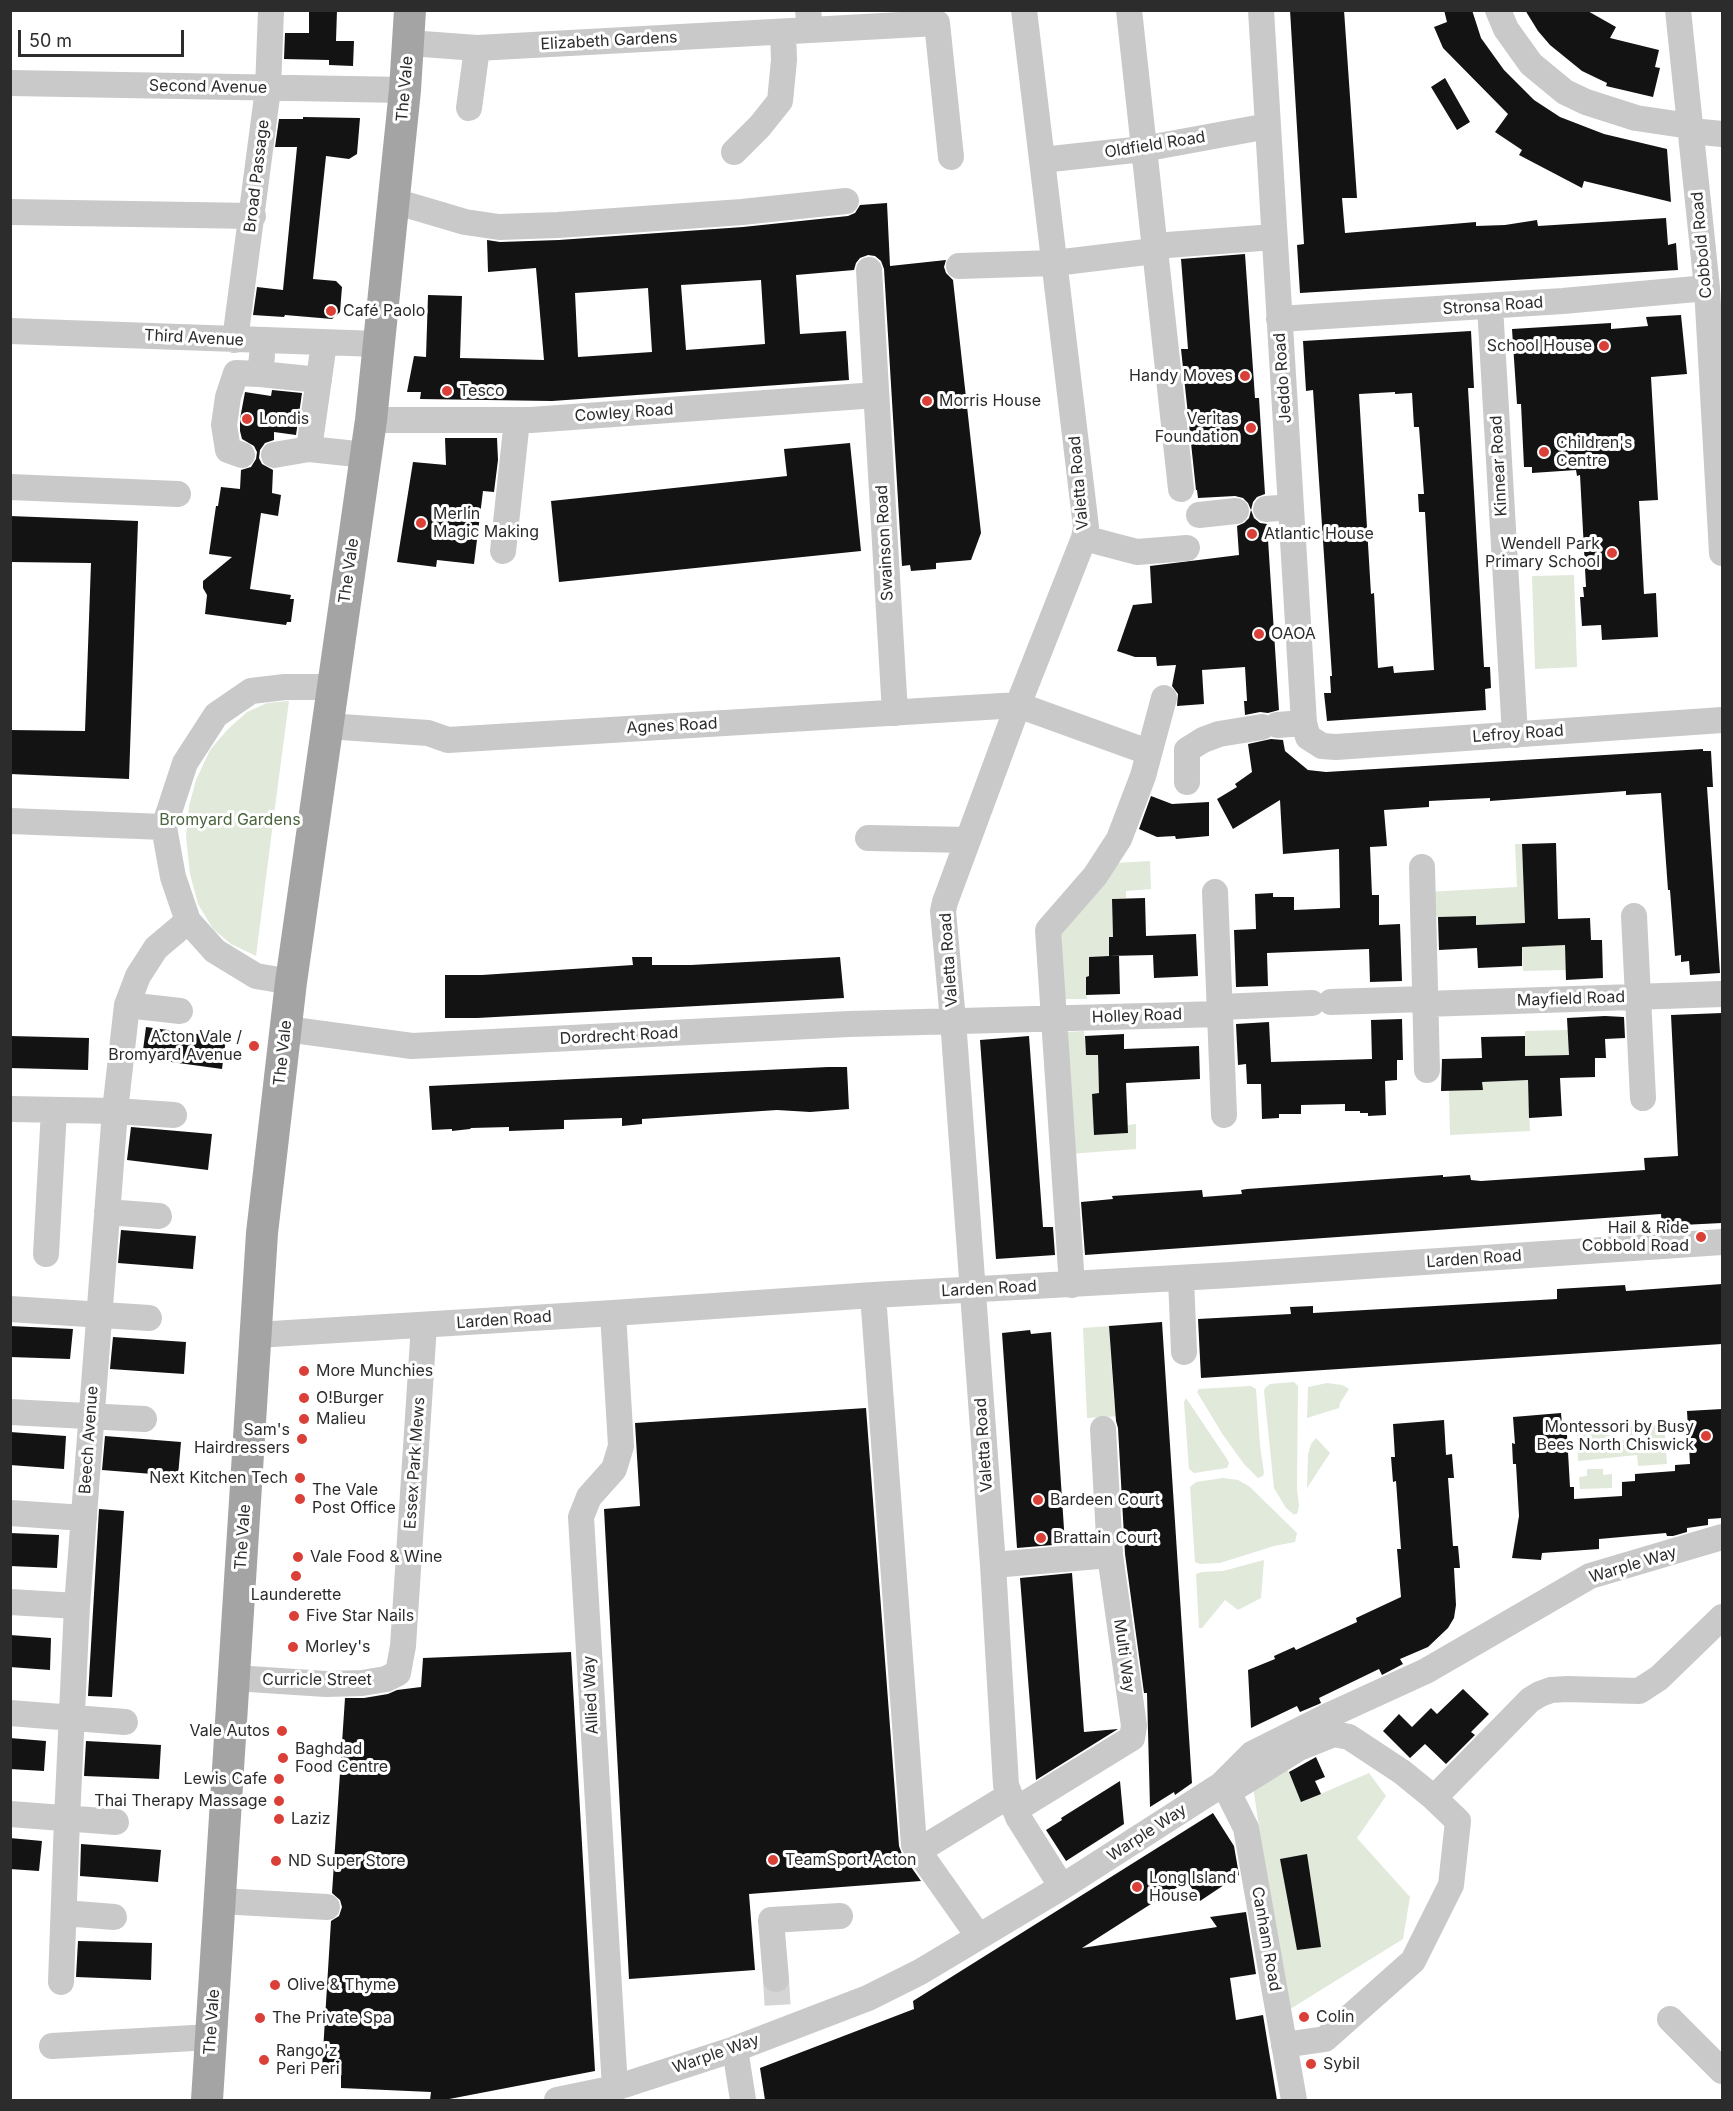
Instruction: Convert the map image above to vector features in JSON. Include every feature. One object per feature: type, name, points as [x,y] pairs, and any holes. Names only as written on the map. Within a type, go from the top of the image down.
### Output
[{"type":"main road","name":"The Vale","points":[[207,2100],[262,1233],[291,982],[371,420],[405,90],[410,10]]},
{"type":"street","name":"Broad Passage","points":[[235,340],[268,88],[271,10]]},
{"type":"street","name":"Valetta Road","points":[[1024,10],[1086,527],[1084,538],[1018,705],[945,902],[944,911],[993,1566],[1006,1785],[1012,1803],[1062,1887]]},
{"type":"street","points":[[1129,10],[1181,489]]},
{"type":"street","name":"Jeddo Road","points":[[1261,10],[1291,507],[1309,732]]},
{"type":"street","points":[[1498,10],[1506,29],[1531,64],[1565,92],[1586,102],[1636,118],[1722,134]]},
{"type":"street","name":"Cobbold Road","points":[[1678,10],[1707,288],[1722,553]]},
{"type":"street","name":"Elizabeth Gardens","points":[[409,43],[477,48],[783,32],[809,20],[937,23],[951,157]]},
{"type":"street","points":[[734,152],[760,126],[780,101],[784,60],[783,32]]},
{"type":"street","points":[[469,108],[477,48]]},
{"type":"street","name":"Second Avenue","points":[[10,83],[405,90]]},
{"type":"street","name":"Oldfield Road","points":[[1042,160],[1143,149],[1268,126]]},
{"type":"street","points":[[394,201],[465,222],[499,227],[719,213],[846,201]]},
{"type":"street","points":[[10,212],[253,216]]},
{"type":"street","points":[[959,266],[1055,263],[1154,249],[1274,237]]},
{"type":"street","name":"Swainson Road","points":[[868,270],[896,713]]},
{"type":"street","name":"Stronsa Road","points":[[1279,319],[1490,306],[1707,288]]},
{"type":"street","name":"Kinnear Road","points":[[1490,306],[1515,735]]},
{"type":"street","name":"Third Avenue","points":[[10,332],[378,344]]},
{"type":"street","points":[[261,374],[263,341]]},
{"type":"street","points":[[309,449],[324,343]]},
{"type":"street","points":[[242,455],[228,450],[224,425],[228,397],[236,373],[319,380]]},
{"type":"street","name":"Cowley Road","points":[[371,420],[517,420],[876,384]]},
{"type":"street","points":[[503,551],[517,420]]},
{"type":"street","points":[[274,455],[309,449],[366,455]]},
{"type":"street","points":[[10,487],[178,494]]},
{"type":"street","points":[[1266,509],[1291,507]]},
{"type":"street","points":[[1199,515],[1236,511]]},
{"type":"street","points":[[1084,538],[1137,552],[1187,548]]},
{"type":"street","points":[[291,982],[256,976],[215,951],[188,921],[173,876],[164,827],[185,763],[216,715],[251,692],[285,687],[332,687]]},
{"type":"street","points":[[1164,698],[1167,748],[1187,782]]},
{"type":"street","points":[[1018,705],[1167,748]]},
{"type":"street","name":"Agnes Road","points":[[327,726],[428,734],[448,740],[1018,705]]},
{"type":"street","name":"Lefroy Road","points":[[1167,748],[1219,734],[1269,726],[1309,732],[1322,746],[1336,747],[1722,720]]},
{"type":"street","points":[[1072,1285],[1048,930],[1095,876],[1119,838],[1143,776],[1167,748]]},
{"type":"street","points":[[10,821],[164,827]]},
{"type":"street","points":[[868,838],[968,840]]},
{"type":"street","points":[[1422,867],[1427,1070]]},
{"type":"street","points":[[1215,892],[1224,1115]]},
{"type":"street","points":[[1634,916],[1643,1098]]},
{"type":"street","name":"Beech Avenue","points":[[61,1982],[78,1606],[115,1110],[127,1005],[138,976],[156,948],[188,921]]},
{"type":"street","name":"Mayfield Road","points":[[1322,1003],[1722,994]]},
{"type":"street","name":"Holley Road","points":[[953,1020],[1053,1019],[1322,1003]]},
{"type":"street","points":[[127,1005],[180,1011]]},
{"type":"street","name":"Dordrecht Road","points":[[286,1029],[412,1046],[953,1020]]},
{"type":"street","points":[[10,1109],[115,1110],[174,1115]]},
{"type":"street","points":[[46,1254],[54,1110]]},
{"type":"street","points":[[107,1212],[159,1216]]},
{"type":"street","name":"Larden Road","points":[[256,1335],[1722,1242]]},
{"type":"street","points":[[1181,1278],[1184,1352]]},
{"type":"street","points":[[873,1295],[914,1845],[979,1937]]},
{"type":"street","points":[[10,1309],[149,1318]]},
{"type":"street","name":"Allied Way","points":[[614,1313],[621,1446],[614,1469],[589,1497],[581,1517],[615,2088]]},
{"type":"street","name":"Essex Park Mews","points":[[407,1658],[424,1489],[424,1325]]},
{"type":"street","points":[[10,1412],[144,1419]]},
{"type":"street","points":[[993,1566],[1110,1555],[1104,1429]]},
{"type":"street","points":[[10,1513],[84,1518]]},
{"type":"street","name":"Warple Way","points":[[557,2100],[615,2088],[735,2049],[779,2022],[868,1998],[920,1972],[1224,1789],[1252,1754],[1426,1671],[1590,1576],[1722,1537]]},
{"type":"street","name":"Multi Way","points":[[1012,1803],[1132,1738],[1134,1726],[1110,1555]]},
{"type":"street","points":[[10,1602],[78,1606]]},
{"type":"street","points":[[1434,1798],[1530,1700],[1551,1690],[1639,1691],[1659,1678],[1722,1617]]},
{"type":"street","name":"Curricle Street","points":[[234,1678],[326,1684],[362,1683],[386,1679],[407,1658]]},
{"type":"street","points":[[10,1713],[125,1722]]},
{"type":"street","points":[[1224,1789],[1299,1748],[1334,1734],[1348,1737],[1373,1752],[1434,1798],[1458,1821],[1451,1885],[1413,1961],[1325,2039],[1284,2045]]},
{"type":"street","name":"Canham Road","points":[[1224,1789],[1246,1828],[1294,2100]]},
{"type":"street","points":[[918,1851],[1012,1803]]},
{"type":"street","points":[[10,1814],[116,1822]]},
{"type":"street","points":[[220,1901],[327,1907]]},
{"type":"street","points":[[64,1913],[114,1917]]},
{"type":"street","points":[[776,1980],[771,1920],[840,1916]]},
{"type":"street","points":[[1670,2019],[1722,2071]]},
{"type":"street","points":[[52,2046],[211,2037]]},
{"type":"street","points":[[735,2049],[743,2100]]},
{"type":"green space","points":[[1574,575],[1577,667],[1535,669],[1532,576]]},
{"type":"green space","name":"Bromyard Gardens","points":[[289,701],[256,956],[231,944],[213,929],[198,904],[190,874],[186,837],[189,806],[196,780],[210,750],[227,730],[247,712],[267,703]]},
{"type":"green space","points":[[1515,844],[1522,844],[1525,923],[1476,925],[1475,916],[1435,917],[1427,892],[1517,887]]},
{"type":"green space","points":[[1150,861],[1151,889],[1126,891],[1126,898],[1112,899],[1113,937],[1109,938],[1109,956],[1089,957],[1089,976],[1086,977],[1087,999],[1058,999],[1054,936],[1114,863]]},
{"type":"green space","points":[[1570,941],[1566,970],[1523,971],[1522,947],[1561,945]]},
{"type":"green space","points":[[1568,1030],[1574,1055],[1525,1056],[1525,1031]]},
{"type":"green space","points":[[1084,1031],[1086,1055],[1098,1055],[1099,1093],[1092,1094],[1094,1135],[1128,1133],[1128,1125],[1136,1124],[1136,1149],[1069,1154],[1067,1032]]},
{"type":"green space","points":[[1528,1080],[1530,1131],[1450,1135],[1449,1091],[1482,1090],[1482,1082]]},
{"type":"green space","points":[[1109,1326],[1114,1402],[1124,1416],[1087,1418],[1083,1328]]},
{"type":"green space","points":[[1294,1382],[1298,1386],[1297,1489],[1299,1506],[1297,1514],[1293,1514],[1286,1508],[1274,1488],[1264,1391],[1270,1384]]},
{"type":"green space","points":[[1327,1383],[1342,1385],[1349,1389],[1339,1408],[1307,1418],[1308,1387]]},
{"type":"green space","points":[[1251,1386],[1256,1389],[1264,1473],[1258,1478],[1244,1464],[1223,1435],[1197,1392],[1199,1389]]},
{"type":"green space","points":[[1186,1398],[1227,1459],[1229,1463],[1227,1468],[1194,1473],[1189,1469],[1184,1402]]},
{"type":"green space","points":[[1664,1424],[1667,1464],[1638,1466],[1637,1455],[1578,1461],[1577,1431],[1593,1430],[1629,1442],[1628,1427]]},
{"type":"green space","points":[[1316,1438],[1330,1453],[1307,1488],[1308,1454]]},
{"type":"green space","points":[[1587,1469],[1603,1469],[1603,1475],[1612,1474],[1612,1488],[1580,1489],[1579,1477],[1587,1476]]},
{"type":"green space","points":[[1223,1478],[1238,1480],[1250,1487],[1297,1533],[1295,1542],[1274,1546],[1220,1563],[1195,1562],[1190,1487],[1196,1482]]},
{"type":"green space","points":[[1264,1560],[1261,1598],[1238,1610],[1225,1600],[1202,1628],[1199,1628],[1196,1574],[1223,1571]]},
{"type":"green space","points":[[1287,1768],[1302,1802],[1369,1773],[1386,1796],[1357,1838],[1410,1897],[1403,1939],[1287,2011],[1253,1787]]},
{"type":"building","points":[[309,10],[337,10],[336,41],[354,41],[353,66],[329,65],[329,60],[284,59],[285,33],[309,33]]},
{"type":"building","points":[[1290,10],[1344,10],[1357,198],[1342,198],[1345,233],[1476,222],[1476,226],[1505,225],[1537,220],[1538,226],[1666,218],[1668,245],[1676,243],[1678,270],[1300,293],[1297,245],[1304,244]]},
{"type":"building","points":[[1444,10],[1472,10],[1481,38],[1504,70],[1534,100],[1560,117],[1604,134],[1667,149],[1671,202],[1584,181],[1582,188],[1519,155],[1522,150],[1495,132],[1508,114],[1443,48],[1434,27],[1447,22]]},
{"type":"building","points":[[1525,10],[1586,10],[1616,27],[1610,38],[1659,50],[1655,67],[1660,68],[1653,97],[1606,86],[1607,83],[1582,71],[1550,45]]},
{"type":"building","points":[[1445,78],[1470,122],[1457,130],[1431,87]]},
{"type":"building","points":[[303,117],[360,118],[357,154],[349,159],[326,156],[313,279],[336,281],[342,287],[340,312],[332,319],[253,315],[257,287],[283,290],[297,147],[275,147],[279,119],[303,119]]},
{"type":"building","points":[[887,203],[890,266],[946,260],[944,267],[946,273],[953,280],[981,533],[971,560],[936,563],[936,569],[911,571],[910,565],[902,566],[884,269],[881,261],[875,256],[868,255],[860,258],[854,270],[796,275],[800,334],[846,331],[849,380],[552,401],[420,399],[421,392],[407,392],[414,356],[426,357],[428,295],[462,296],[460,358],[544,360],[536,268],[488,272],[487,240],[500,242],[559,240],[743,227],[848,216],[855,213],[860,205]],"holes":[[[761,280],[765,344],[686,350],[681,285]],[[648,288],[652,352],[578,357],[575,293]]]},
{"type":"building","points":[[1245,254],[1255,398],[1259,398],[1265,494],[1257,497],[1251,510],[1243,498],[1235,496],[1198,498],[1181,349],[1188,349],[1181,259]]},
{"type":"building","points":[[1681,315],[1687,374],[1651,377],[1658,500],[1639,501],[1644,594],[1656,593],[1658,637],[1602,640],[1601,625],[1582,626],[1580,597],[1584,597],[1583,587],[1586,587],[1580,475],[1577,476],[1576,470],[1532,473],[1532,467],[1524,467],[1521,404],[1517,404],[1512,329],[1611,323],[1611,329],[1648,326],[1646,317]]},
{"type":"building","points":[[1471,331],[1474,388],[1468,388],[1484,667],[1490,667],[1491,688],[1485,689],[1486,710],[1327,721],[1324,693],[1331,693],[1330,676],[1332,676],[1313,390],[1306,391],[1303,341]],"holes":[[[1395,392],[1395,394],[1412,393],[1414,427],[1419,427],[1424,494],[1418,494],[1419,512],[1425,512],[1434,670],[1394,673],[1393,666],[1378,668],[1374,593],[1371,594],[1359,394]]]},
{"type":"building","points":[[272,390],[302,393],[296,435],[274,432],[274,440],[265,443],[260,450],[259,458],[262,464],[273,470],[272,493],[281,495],[278,516],[261,513],[250,589],[291,595],[290,599],[294,599],[291,622],[287,622],[286,625],[205,614],[207,595],[203,588],[203,581],[232,557],[209,554],[221,487],[240,489],[241,470],[251,467],[256,459],[257,452],[254,446],[242,439],[240,431],[245,392],[271,396]]},
{"type":"building","points":[[445,438],[497,438],[498,460],[494,492],[483,491],[474,564],[437,560],[436,567],[397,562],[413,462],[446,465]]},
{"type":"building","points":[[850,443],[861,551],[559,582],[551,501],[787,476],[784,449]]},
{"type":"building","points":[[1251,510],[1254,518],[1260,523],[1267,524],[1279,710],[1245,715],[1244,701],[1247,701],[1245,667],[1202,670],[1204,704],[1177,706],[1178,694],[1172,686],[1176,665],[1157,666],[1156,657],[1135,657],[1117,651],[1133,605],[1152,603],[1150,566],[1239,555],[1237,526],[1249,518]]},
{"type":"building","points":[[10,516],[138,521],[129,779],[10,774],[10,730],[85,731],[91,563],[10,562]]},
{"type":"building","points":[[1271,739],[1283,740],[1285,751],[1308,770],[1326,772],[1703,749],[1703,751],[1711,751],[1713,787],[1707,787],[1720,973],[1690,975],[1689,961],[1681,962],[1681,955],[1675,956],[1661,793],[1626,795],[1626,791],[1490,801],[1490,798],[1429,801],[1429,807],[1384,810],[1387,846],[1370,847],[1372,895],[1379,895],[1379,925],[1400,924],[1402,981],[1370,982],[1369,949],[1267,953],[1268,986],[1236,987],[1234,930],[1256,929],[1255,894],[1273,893],[1273,897],[1294,897],[1294,910],[1340,908],[1339,849],[1283,854],[1280,800],[1233,829],[1217,799],[1237,787],[1235,784],[1252,772],[1248,744]]},
{"type":"building","points":[[1151,796],[1172,804],[1209,802],[1209,836],[1176,839],[1175,836],[1157,837],[1139,829]]},
{"type":"building","points":[[1556,843],[1558,919],[1590,918],[1591,940],[1602,940],[1603,978],[1566,980],[1565,945],[1522,947],[1522,966],[1478,968],[1477,948],[1439,950],[1438,917],[1476,916],[1476,925],[1525,923],[1522,844]]},
{"type":"building","points":[[1145,898],[1146,936],[1196,934],[1198,976],[1154,978],[1153,955],[1109,956],[1109,937],[1113,937],[1112,899]]},
{"type":"building","points":[[1119,956],[1120,994],[1086,995],[1089,957]]},
{"type":"building","points":[[632,957],[652,957],[652,965],[691,965],[840,957],[844,998],[445,1018],[445,975],[482,975],[633,965]]},
{"type":"building","points":[[1722,1013],[1722,1223],[1662,1226],[1661,1214],[1085,1255],[1081,1202],[1113,1199],[1112,1196],[1202,1190],[1203,1197],[1242,1194],[1241,1190],[1247,1189],[1443,1175],[1443,1177],[1470,1175],[1471,1180],[1481,1181],[1645,1170],[1644,1158],[1678,1156],[1671,1015]]},
{"type":"building","points":[[1624,1017],[1625,1038],[1605,1039],[1606,1058],[1595,1058],[1595,1077],[1560,1078],[1562,1116],[1529,1118],[1528,1080],[1482,1082],[1483,1090],[1441,1091],[1442,1059],[1482,1058],[1481,1037],[1525,1036],[1525,1056],[1569,1055],[1567,1018]]},
{"type":"building","points":[[1402,1019],[1403,1060],[1397,1060],[1397,1080],[1385,1081],[1386,1115],[1368,1116],[1368,1113],[1360,1113],[1360,1111],[1345,1111],[1345,1104],[1301,1105],[1301,1114],[1279,1114],[1279,1118],[1262,1119],[1261,1084],[1247,1084],[1246,1064],[1238,1065],[1236,1024],[1269,1022],[1271,1062],[1372,1059],[1371,1020]]},
{"type":"building","points":[[146,1027],[226,1038],[222,1069],[142,1058]]},
{"type":"building","points":[[1124,1034],[1124,1049],[1199,1046],[1200,1079],[1126,1083],[1128,1133],[1094,1135],[1092,1094],[1099,1093],[1098,1055],[1086,1055],[1085,1036]]},
{"type":"building","points":[[10,1036],[89,1038],[88,1070],[10,1068]]},
{"type":"building","points":[[1029,1036],[1043,1227],[1053,1227],[1055,1255],[996,1259],[980,1040]]},
{"type":"building","points":[[847,1067],[849,1109],[810,1112],[777,1110],[642,1119],[642,1124],[622,1126],[622,1118],[564,1120],[564,1129],[509,1131],[509,1127],[432,1130],[429,1086]]},
{"type":"building","points":[[131,1127],[212,1134],[208,1170],[127,1160]]},
{"type":"building","points":[[121,1230],[196,1236],[193,1269],[118,1263]]},
{"type":"building","points":[[1722,1284],[1722,1344],[1201,1378],[1198,1319],[1291,1314],[1290,1307],[1313,1306],[1313,1313],[1557,1299],[1557,1289],[1625,1285],[1626,1291]]},
{"type":"building","points":[[1162,1322],[1192,1783],[1175,1795],[1174,1792],[1150,1807],[1147,1693],[1144,1693],[1125,1554],[1118,1428],[1109,1326]]},
{"type":"building","points":[[10,1326],[73,1329],[70,1359],[10,1357]]},
{"type":"building","points":[[1030,1330],[1031,1334],[1051,1332],[1065,1544],[1017,1548],[1002,1333]]},
{"type":"building","points":[[113,1337],[186,1342],[184,1374],[110,1369]]},
{"type":"building","points":[[866,1408],[899,1846],[921,1881],[749,1894],[755,1970],[629,1979],[604,1509],[640,1506],[635,1423]]},
{"type":"building","points":[[1722,1409],[1722,1518],[1708,1519],[1708,1525],[1687,1528],[1687,1532],[1673,1536],[1667,1536],[1666,1533],[1599,1539],[1599,1549],[1542,1553],[1541,1560],[1512,1558],[1519,1516],[1516,1464],[1513,1464],[1512,1443],[1515,1444],[1513,1417],[1561,1413],[1563,1435],[1567,1435],[1570,1487],[1574,1487],[1574,1499],[1622,1496],[1622,1482],[1635,1481],[1635,1474],[1675,1471],[1675,1465],[1690,1464],[1687,1411]]},
{"type":"building","points":[[1444,1420],[1446,1455],[1452,1454],[1454,1478],[1448,1478],[1453,1546],[1458,1546],[1460,1568],[1454,1568],[1456,1605],[1454,1618],[1448,1628],[1428,1647],[1400,1659],[1403,1664],[1382,1675],[1379,1669],[1319,1698],[1321,1703],[1319,1704],[1300,1712],[1297,1706],[1251,1728],[1248,1670],[1275,1659],[1274,1656],[1294,1647],[1296,1650],[1357,1622],[1356,1618],[1401,1597],[1397,1549],[1401,1549],[1396,1481],[1393,1482],[1391,1457],[1395,1457],[1393,1424]]},
{"type":"building","points":[[10,1432],[66,1436],[64,1469],[10,1465]]},
{"type":"building","points":[[105,1436],[181,1442],[178,1476],[102,1470]]},
{"type":"building","points":[[99,1509],[124,1511],[112,1697],[88,1696]]},
{"type":"building","points":[[10,1533],[59,1535],[57,1568],[10,1566]]},
{"type":"building","points":[[1072,1573],[1084,1732],[1118,1729],[1036,1780],[1020,1578]]},
{"type":"building","points":[[10,1635],[51,1638],[50,1670],[10,1667]]},
{"type":"building","points":[[571,1652],[595,2071],[444,2100],[430,2100],[431,2092],[341,2088],[341,2069],[322,2068],[331,1921],[339,1916],[342,1907],[340,1900],[332,1893],[345,1698],[364,1698],[421,1687],[423,1658]]},
{"type":"building","points":[[1463,1689],[1489,1714],[1471,1732],[1475,1735],[1446,1764],[1425,1744],[1410,1758],[1383,1731],[1399,1714],[1412,1727],[1431,1708],[1437,1714]]},
{"type":"building","points":[[10,1738],[46,1741],[44,1771],[10,1769]]},
{"type":"building","points":[[86,1741],[161,1745],[159,1779],[84,1776]]},
{"type":"building","points":[[1316,1757],[1325,1777],[1315,1781],[1321,1794],[1301,1802],[1289,1772]]},
{"type":"building","points":[[1120,1781],[1124,1824],[1066,1861],[1046,1830]]},
{"type":"building","points":[[1213,1813],[1234,1846],[1239,1875],[1200,1901],[1187,1881],[1082,1948],[1217,1927],[1210,1917],[1246,1912],[1256,1974],[1230,1978],[1236,2020],[1263,2015],[1277,2100],[765,2100],[760,2068],[914,2009],[913,2001]]},
{"type":"building","points":[[10,1838],[42,1841],[39,1871],[10,1869]]},
{"type":"building","points":[[81,1844],[161,1850],[158,1882],[80,1876]]},
{"type":"building","points":[[1307,1854],[1321,1947],[1297,1950],[1280,1859]]},
{"type":"building","points":[[78,1941],[152,1943],[151,1980],[76,1977]]},
{"type":"tunnel","points":[[776,1979],[778,2012]]},
{"type":"place","name":"Café Paolo","points":[[331,311]]},
{"type":"place","name":"School House","points":[[1604,346]]},
{"type":"place","name":"Handy Moves","points":[[1245,376]]},
{"type":"place","name":"Tesco","points":[[447,391]]},
{"type":"place","name":"Morris House","points":[[927,401]]},
{"type":"place","name":"Londis","points":[[247,419]]},
{"type":"place","name":"Veritas Foundation","points":[[1251,428]]},
{"type":"place","name":"Children's Centre","points":[[1544,452]]},
{"type":"place","name":"Merlin Magic Making","points":[[421,523]]},
{"type":"place","name":"Atlantic House","points":[[1252,534]]},
{"type":"place","name":"Wendell Park Primary School","points":[[1612,553]]},
{"type":"place","name":"OAOA","points":[[1259,634]]},
{"type":"place","name":"Acton Vale / Bromyard Avenue","points":[[254,1046]]},
{"type":"place","name":"Hail & Ride Cobbold Road","points":[[1701,1237]]},
{"type":"place","name":"More Munchies","points":[[304,1371]]},
{"type":"place","name":"O!Burger","points":[[304,1398]]},
{"type":"place","name":"Malieu","points":[[304,1419]]},
{"type":"place","name":"Montessori by Busy Bees North Chiswick","points":[[1706,1436]]},
{"type":"place","name":"Sam's Hairdressers","points":[[302,1439]]},
{"type":"place","name":"Next Kitchen Tech","points":[[300,1478]]},
{"type":"place","name":"The Vale Post Office","points":[[300,1499]]},
{"type":"place","name":"Bardeen Court","points":[[1038,1500]]},
{"type":"place","name":"Brattain Court","points":[[1041,1538]]},
{"type":"place","name":"Vale Food & Wine","points":[[298,1557]]},
{"type":"place","name":"Launderette","points":[[296,1576]]},
{"type":"place","name":"Five Star Nails","points":[[294,1616]]},
{"type":"place","name":"Morley's","points":[[293,1647]]},
{"type":"place","name":"Vale Autos","points":[[282,1731]]},
{"type":"place","name":"Baghdad Food Centre","points":[[283,1758]]},
{"type":"place","name":"Lewis Cafe","points":[[279,1779]]},
{"type":"place","name":"Thai Therapy Massage","points":[[279,1801]]},
{"type":"place","name":"Laziz","points":[[279,1819]]},
{"type":"place","name":"TeamSport Acton","points":[[773,1860]]},
{"type":"place","name":"ND Super Store","points":[[276,1861]]},
{"type":"place","name":"Long Island House","points":[[1137,1887]]},
{"type":"place","name":"Olive & Thyme","points":[[275,1985]]},
{"type":"place","name":"Colin","points":[[1304,2017]]},
{"type":"place","name":"The Private Spa","points":[[260,2018]]},
{"type":"place","name":"Rango'z Peri Peri","points":[[264,2060]]},
{"type":"place","name":"Sybil","points":[[1311,2064]]}]
